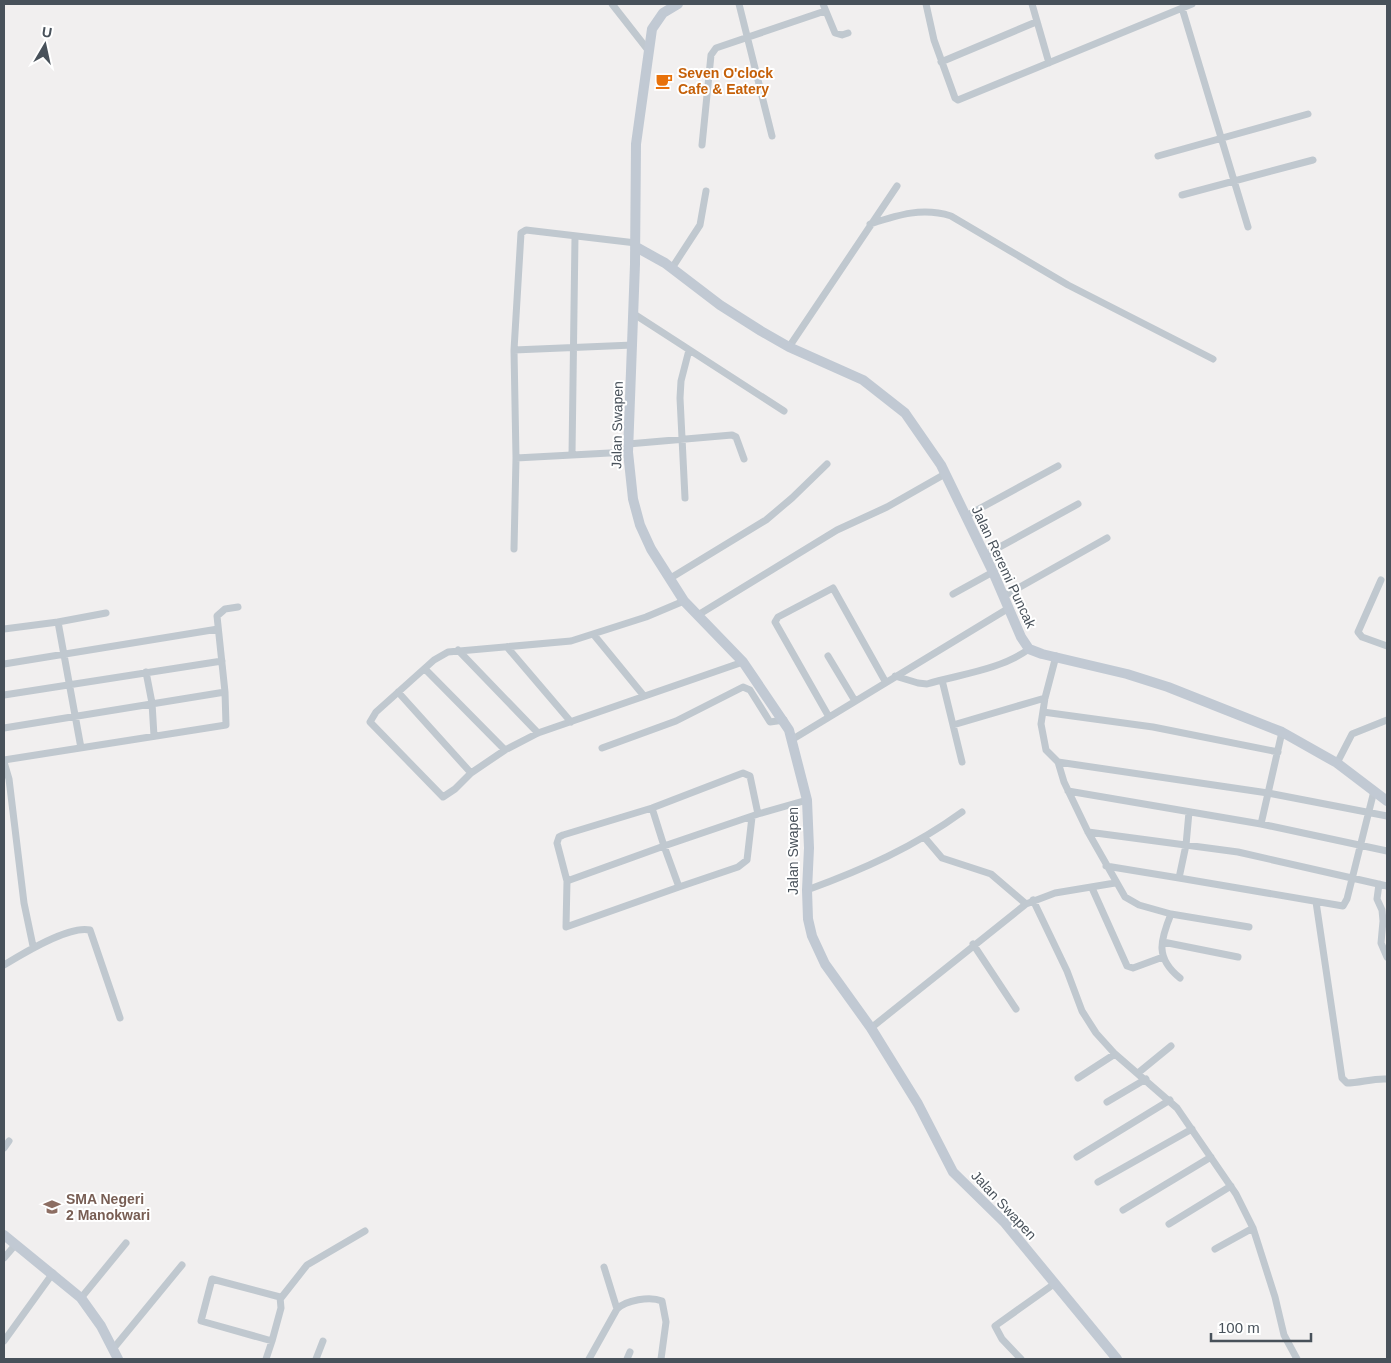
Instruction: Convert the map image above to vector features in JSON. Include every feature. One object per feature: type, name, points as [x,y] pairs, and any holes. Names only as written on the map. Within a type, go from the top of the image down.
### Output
[{"type":"main road","points":[[655,257],[635,264],[636,144],[652,29],[657,19],[678,4]]},
{"type":"main road","name":"Jalan Reremi Puncak","points":[[636,245],[672,268],[720,304],[789,347],[846,371],[886,396],[914,424],[945,474],[993,572],[1021,637],[1029,649],[1168,687],[1282,732],[1337,763],[1387,801]]},
{"type":"main road","name":"Jalan Swapen","points":[[635,264],[628,448],[633,499],[640,525],[668,578],[684,600],[743,662],[784,720],[793,738],[807,800],[809,848],[808,920],[817,949],[825,964],[871,1028],[918,1104],[954,1172],[1005,1223],[1117,1359]]},
{"type":"main road","points":[[4,1235],[53,1273],[81,1298],[89,1308],[118,1359]]},
{"type":"street","points":[[612,4],[648,50]]},
{"type":"street","points":[[739,4],[772,136]]},
{"type":"street","points":[[926,4],[941,62],[955,98],[958,100],[1192,4]]},
{"type":"street","points":[[1032,4],[1049,63]]},
{"type":"street","points":[[702,145],[711,55],[716,48],[747,39],[824,7],[835,33],[842,35],[848,32]]},
{"type":"street","points":[[1182,8],[1248,227]]},
{"type":"street","points":[[941,62],[1036,22]]},
{"type":"street","points":[[1158,156],[1308,114]]},
{"type":"street","points":[[1182,195],[1313,160]]},
{"type":"street","points":[[789,347],[897,186]]},
{"type":"street","points":[[672,268],[700,225],[706,191]]},
{"type":"street","points":[[870,224],[919,211],[930,211],[951,216],[1068,285],[1213,359]]},
{"type":"street","points":[[514,549],[516,458],[514,350],[521,233],[526,230],[636,245]]},
{"type":"street","points":[[572,455],[575,237]]},
{"type":"street","points":[[634,314],[784,411]]},
{"type":"street","points":[[514,350],[633,345]]},
{"type":"street","points":[[685,498],[681,381],[689,350]]},
{"type":"street","points":[[516,458],[572,455],[682,440],[734,436],[744,459]]},
{"type":"street","points":[[668,578],[766,520],[792,498],[826,464]]},
{"type":"street","points":[[966,516],[1058,466]]},
{"type":"street","points":[[698,615],[837,530],[887,507],[945,474]]},
{"type":"street","points":[[985,555],[1078,504]]},
{"type":"street","points":[[1004,596],[1107,538]]},
{"type":"street","points":[[953,594],[993,572]]},
{"type":"street","points":[[1381,580],[1358,632],[1362,637],[1387,646]]},
{"type":"street","points":[[829,717],[776,622],[778,617],[833,588],[885,681]]},
{"type":"street","points":[[684,600],[646,617],[594,635],[546,644],[458,650],[440,656],[372,716],[370,721],[440,796],[447,795],[472,773],[505,750],[538,733],[743,662]]},
{"type":"street","points":[[33,946],[24,903],[9,779],[4,761],[226,725],[225,692],[217,616],[225,609],[238,607]]},
{"type":"street","points":[[793,738],[1009,608]]},
{"type":"street","points":[[4,629],[106,613]]},
{"type":"street","points":[[58,622],[81,748]]},
{"type":"street","points":[[4,664],[218,628]]},
{"type":"street","points":[[594,635],[644,696]]},
{"type":"street","points":[[507,647],[571,722]]},
{"type":"street","points":[[894,676],[923,684],[1005,662],[1029,649]]},
{"type":"street","points":[[458,650],[538,733]]},
{"type":"street","points":[[828,656],[855,702]]},
{"type":"street","points":[[1056,656],[1043,712],[1041,730],[1044,743],[1049,754],[1058,762],[1068,791],[1115,883],[1125,897],[1132,902],[1171,914],[1249,927]]},
{"type":"street","points":[[4,695],[222,661]]},
{"type":"street","points":[[426,670],[505,750]]},
{"type":"street","points":[[146,672],[152,703],[154,736]]},
{"type":"street","points":[[942,680],[962,762]]},
{"type":"street","points":[[602,748],[676,721],[743,687],[750,690],[770,722],[784,720]]},
{"type":"street","points":[[4,728],[225,692]]},
{"type":"street","points":[[398,692],[472,773]]},
{"type":"street","points":[[953,725],[1045,698]]},
{"type":"street","points":[[1043,712],[1153,727],[1278,752]]},
{"type":"street","points":[[1337,763],[1352,734],[1387,720]]},
{"type":"street","points":[[1261,824],[1282,732]]},
{"type":"street","points":[[1058,762],[1268,793],[1387,816]]},
{"type":"street","points":[[746,773],[750,776],[755,816],[745,863],[567,927],[565,926],[567,881],[558,848],[559,837],[652,808],[746,773]]},
{"type":"street","points":[[1068,791],[1261,824],[1387,852]]},
{"type":"street","points":[[1106,866],[1343,906],[1348,900],[1374,791]]},
{"type":"street","points":[[567,881],[664,846],[807,800]]},
{"type":"street","points":[[652,808],[679,887]]},
{"type":"street","points":[[807,890],[874,865],[925,838],[962,812]]},
{"type":"street","points":[[1179,878],[1186,845],[1189,812]]},
{"type":"street","points":[[1088,832],[1238,852],[1387,886]]},
{"type":"street","points":[[925,838],[942,858],[991,874],[1026,904]]},
{"type":"street","points":[[871,1028],[916,994],[973,944],[1026,904],[1055,893],[1115,883]]},
{"type":"street","points":[[1379,884],[1377,899],[1382,910],[1382,943],[1387,957]]},
{"type":"street","points":[[1092,888],[1127,966],[1133,968],[1163,957]]},
{"type":"street","points":[[1033,900],[1067,972],[1082,1011],[1096,1033],[1115,1054],[1170,1100],[1231,1186],[1253,1228],[1275,1297],[1284,1335],[1297,1359]]},
{"type":"street","points":[[1316,902],[1342,1078],[1347,1083],[1370,1079],[1387,1079]]},
{"type":"street","points":[[1171,914],[1163,942],[1163,957],[1169,969],[1180,978]]},
{"type":"street","points":[[4,965],[33,946],[68,934],[90,930],[120,1018]]},
{"type":"street","points":[[1163,942],[1238,958]]},
{"type":"street","points":[[973,944],[1016,1009]]},
{"type":"street","points":[[1138,1073],[1171,1046]]},
{"type":"street","points":[[1078,1078],[1115,1054]]},
{"type":"street","points":[[1107,1102],[1146,1079]]},
{"type":"street","points":[[1077,1157],[1170,1100]]},
{"type":"street","points":[[1098,1182],[1192,1129]]},
{"type":"street","points":[[4,1148],[9,1140]]},
{"type":"street","points":[[1123,1210],[1211,1157]]},
{"type":"street","points":[[1169,1224],[1231,1186]]},
{"type":"street","points":[[1214,1249],[1253,1228]]},
{"type":"street","points":[[266,1359],[272,1341],[281,1298],[307,1265],[366,1231]]},
{"type":"street","points":[[81,1298],[126,1243]]},
{"type":"street","points":[[4,1258],[16,1244]]},
{"type":"street","points":[[113,1349],[182,1265]]},
{"type":"street","points":[[604,1268],[617,1309]]},
{"type":"street","points":[[4,1341],[53,1273]]},
{"type":"street","points":[[272,1341],[201,1320],[212,1279],[278,1295],[281,1298]]},
{"type":"street","points":[[1021,1359],[1002,1339],[996,1326],[1054,1284]]},
{"type":"street","points":[[589,1359],[617,1309],[624,1304],[641,1300],[662,1301],[666,1322],[662,1359]]},
{"type":"street","points":[[316,1359],[323,1341]]},
{"type":"place","name":"Seven O'clock Cafe & Eatery","points":[[664,81]]},
{"type":"place","name":"SMA Negeri 2 Manokwari","points":[[52,1207]]}]
